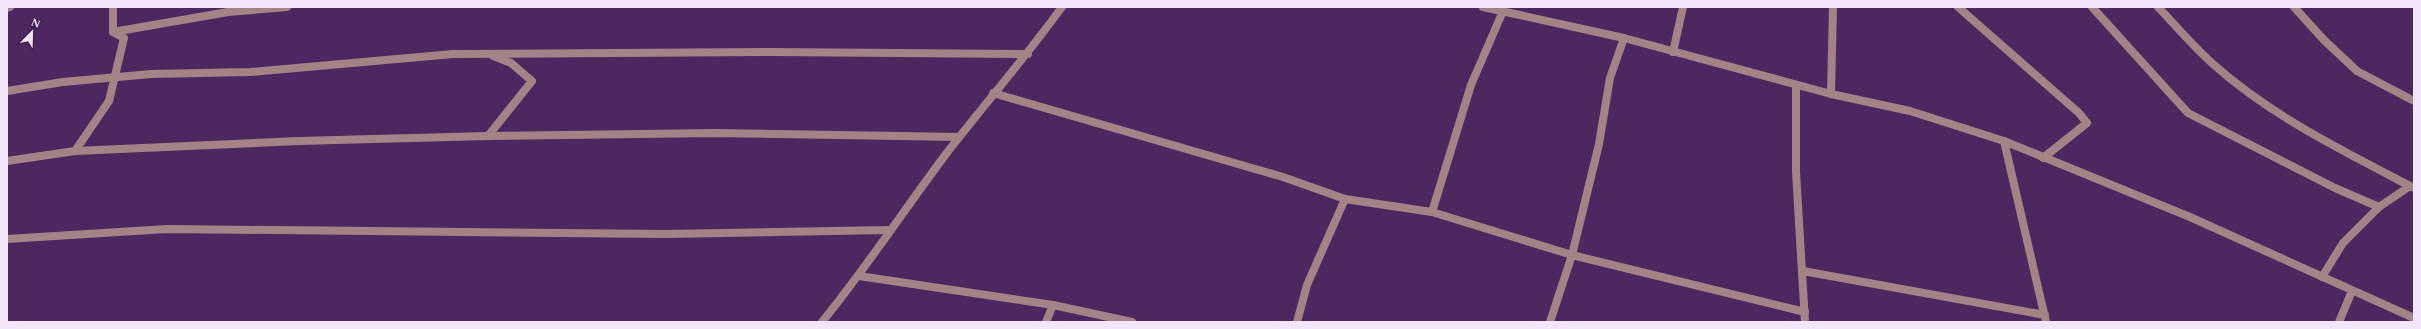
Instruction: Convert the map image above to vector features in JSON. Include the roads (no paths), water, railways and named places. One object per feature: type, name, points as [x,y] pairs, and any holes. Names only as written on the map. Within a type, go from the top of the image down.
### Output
[{"type":"street","points":[[113,7],[113,32]]},
{"type":"street","points":[[113,32],[228,12],[288,7]]},
{"type":"street","points":[[822,322],[859,276],[889,230],[992,93],[1028,54],[1062,7]]},
{"type":"street","points":[[1483,7],[1624,38],[1796,85],[1910,112],[2004,141],[2043,158],[2134,193],[2414,318]]},
{"type":"street","points":[[1673,52],[1682,7]]},
{"type":"street","points":[[1831,94],[1833,7]]},
{"type":"street","points":[[1958,7],[2002,43],[2079,113],[2087,123],[2043,158]]},
{"type":"street","points":[[2092,7],[2188,113],[2335,188],[2379,207]]},
{"type":"street","points":[[2158,7],[2213,64],[2259,99],[2327,144],[2412,187]]},
{"type":"street","points":[[2294,7],[2324,40],[2357,71],[2414,101]]},
{"type":"street","points":[[1432,212],[1462,114],[1490,36],[1503,11]]},
{"type":"street","points":[[75,151],[108,101],[124,38],[113,32]]},
{"type":"street","points":[[1550,322],[1572,255],[1599,144],[1610,78],[1624,38]]},
{"type":"street","points":[[7,91],[63,82],[113,77],[151,74],[250,72],[453,54],[772,52],[1028,54]]},
{"type":"street","points":[[488,136],[532,82],[511,63],[490,54]]},
{"type":"street","points":[[1796,85],[1796,172],[1805,322]]},
{"type":"street","points":[[992,93],[1283,177],[1345,199],[1432,212],[1572,255],[1805,312]]},
{"type":"street","points":[[7,161],[75,151],[298,141],[488,136],[714,133],[959,137]]},
{"type":"street","points":[[1803,271],[2045,318],[2004,141]]},
{"type":"street","points":[[2322,278],[2343,243],[2379,207],[2412,187]]},
{"type":"street","points":[[1297,322],[1307,285],[1345,199]]},
{"type":"street","points":[[7,239],[167,229],[658,234],[889,230]]},
{"type":"street","points":[[859,276],[1053,305],[1132,322]]},
{"type":"street","points":[[2339,322],[2352,291]]},
{"type":"street","points":[[1046,322],[1053,305]]}]
